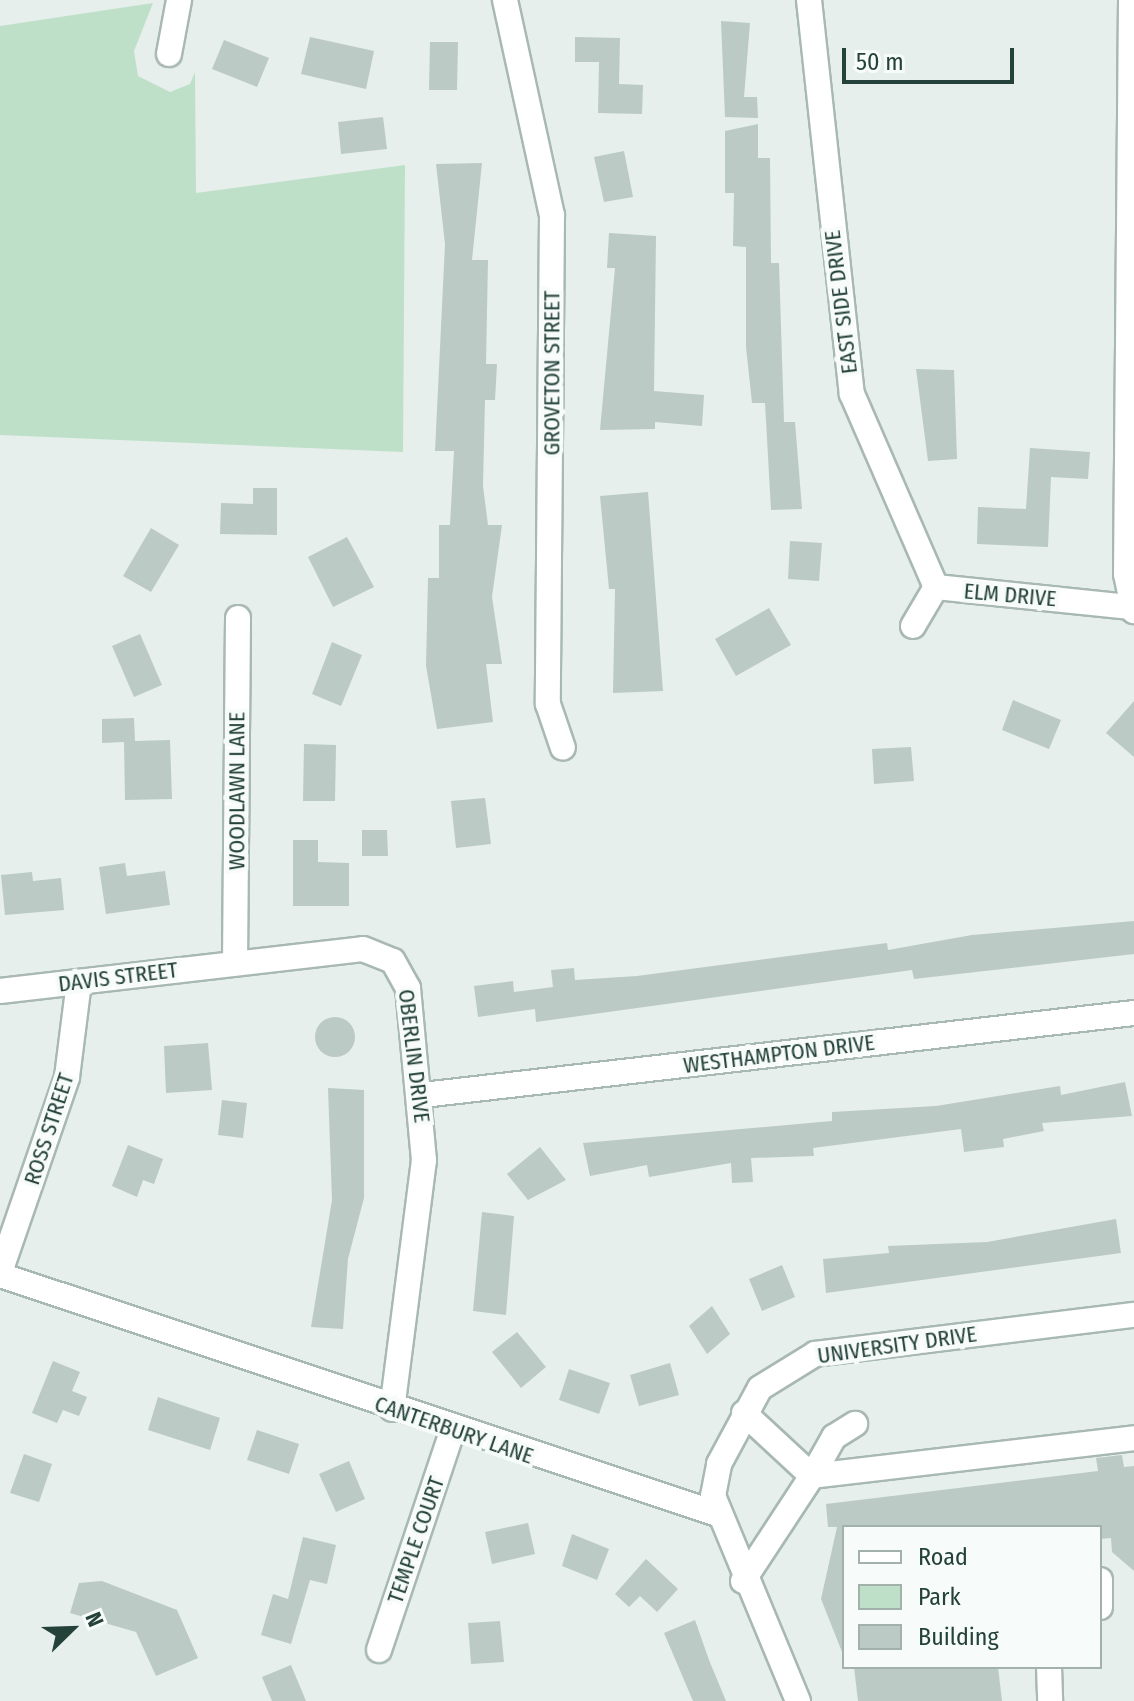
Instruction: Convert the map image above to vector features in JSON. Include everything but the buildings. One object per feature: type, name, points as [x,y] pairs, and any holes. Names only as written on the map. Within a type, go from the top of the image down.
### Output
[{"type":"street","points":[[169,54],[179,0]]},
{"type":"street","name":"GROVETON STREET","points":[[505,0],[552,215],[548,704],[563,748]]},
{"type":"street","name":"EAST SIDE DRIVE","points":[[809,0],[852,394],[936,587]]},
{"type":"street","points":[[1131,0],[1132,609]]},
{"type":"street","name":"ELM DRIVE","points":[[913,626],[936,587],[1132,609]]},
{"type":"street","name":"WOODLAWN LANE","points":[[235,963],[238,618]]},
{"type":"street","name":"OBERLIN DRIVE","points":[[235,963],[363,949],[393,961],[408,988],[423,1095],[424,1160],[392,1409]]},
{"type":"street","name":"DAVIS STREET","points":[[0,991],[235,963]]},
{"type":"street","name":"ROSS STREET","points":[[0,1274],[67,1077],[79,982]]},
{"type":"street","name":"WESTHAMPTON DRIVE","points":[[423,1095],[1134,1013]]},
{"type":"street","name":"CANTERBURY LANE","points":[[0,1274],[392,1409],[717,1514]]},
{"type":"street","name":"UNIVERSITY DRIVE","points":[[717,1514],[713,1480],[744,1413],[775,1374],[815,1354],[1134,1315]]},
{"type":"street","points":[[744,1413],[812,1476],[1134,1438]]},
{"type":"street","points":[[743,1581],[834,1437],[855,1424]]},
{"type":"street","name":"TEMPLE COURT","points":[[379,1650],[453,1429]]},
{"type":"street","points":[[717,1514],[743,1581],[798,1701]]},
{"type":"street","points":[[1049,1669],[1050,1701]]},
{"type":"green space","points":[[153,3],[134,51],[138,76],[170,92],[190,84],[195,72],[196,193],[405,165],[403,452],[0,435],[0,26]]}]
